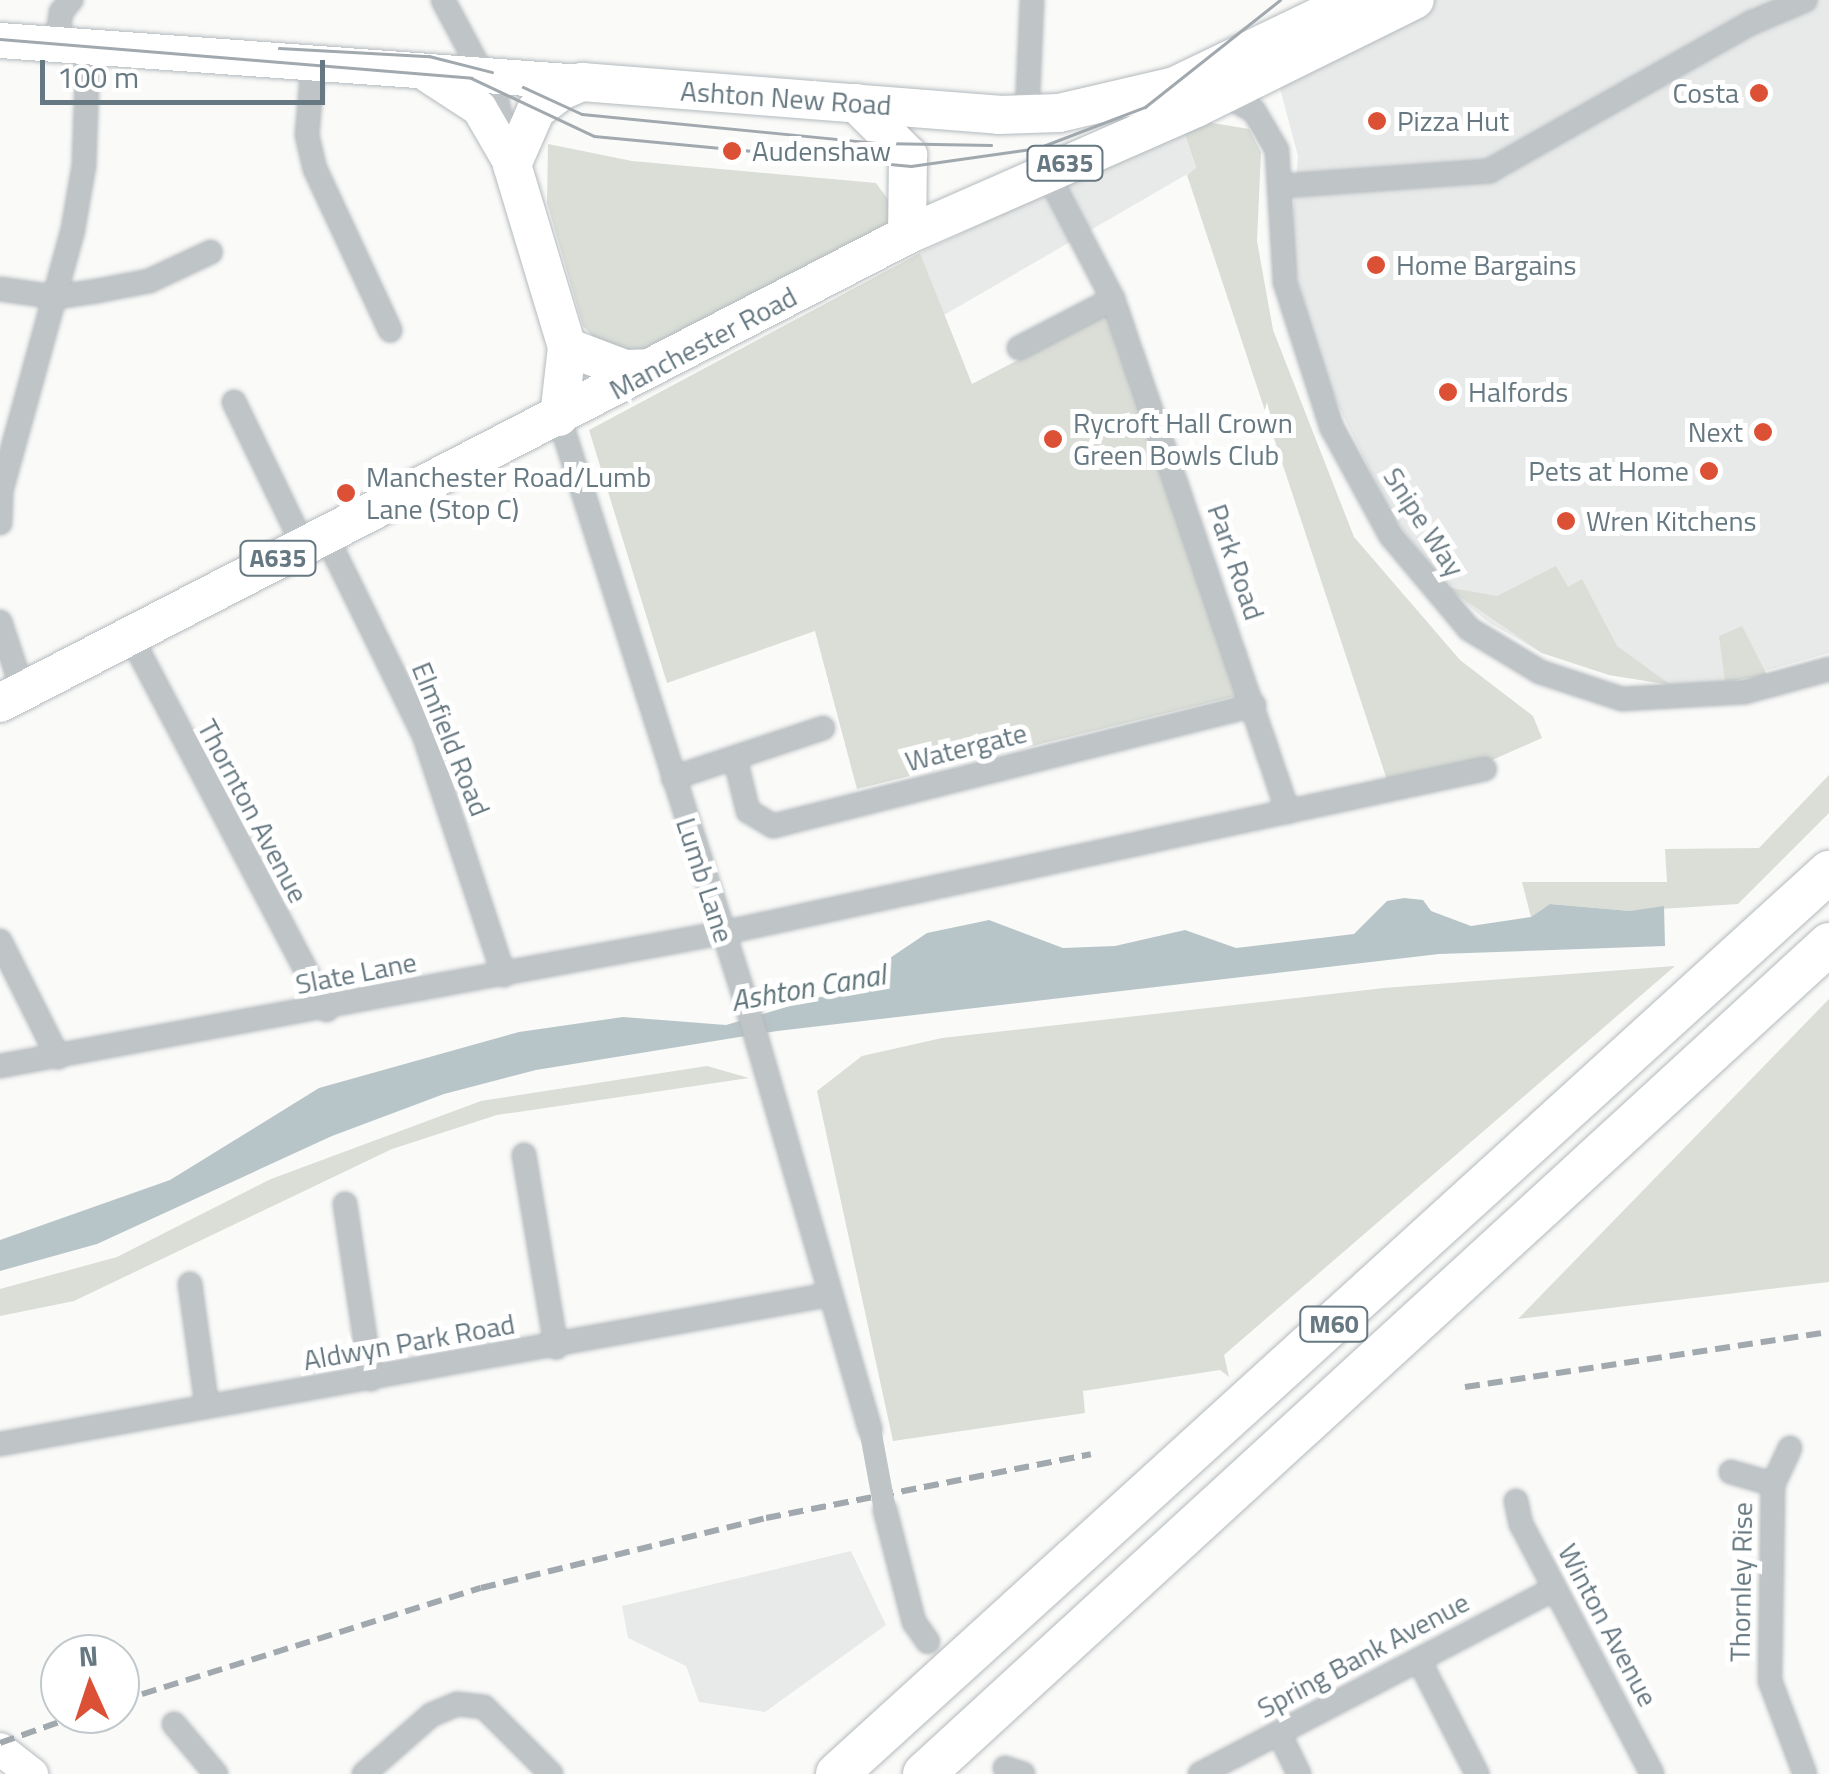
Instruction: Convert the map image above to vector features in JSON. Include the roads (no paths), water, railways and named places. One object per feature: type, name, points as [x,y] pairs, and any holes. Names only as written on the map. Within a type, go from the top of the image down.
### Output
[{"type":"highway","name":"Ashton New Road","points":[[582,82],[1027,115],[1090,108],[1175,86],[1354,0]]},
{"type":"highway","name":"Manchester Road","points":[[12,697],[907,235],[1223,94],[1414,0]]},
{"type":"highway","points":[[510,157],[536,110],[582,82]]},
{"type":"highway","points":[[856,102],[908,155],[907,235]]},
{"type":"highway","points":[[1027,115],[1046,171]]},
{"type":"highway","name":"Lumb Lane","points":[[510,157],[566,347],[559,417]]},
{"type":"highway","points":[[566,347],[625,369],[649,368]]},
{"type":"highway","name":"M60","points":[[837,1774],[1829,872]]},
{"type":"highway","name":"M60","points":[[924,1774],[1826,948]]},
{"type":"main road","name":"Ashton New Road","points":[[0,40],[582,82]]},
{"type":"main road","name":"Lumb Lane","points":[[424,72],[479,108],[510,157]]},
{"type":"main road","points":[[0,1749],[32,1774]]},
{"type":"street","points":[[0,523],[1,491],[56,298],[84,165],[72,47],[61,12],[71,0]]},
{"type":"street","name":"Lumb Lane","points":[[443,0],[502,116],[510,157]]},
{"type":"street","points":[[1027,115],[1032,0]]},
{"type":"street","points":[[1282,186],[1490,171],[1750,22],[1805,0]]},
{"type":"street","points":[[312,65],[308,135],[315,169],[390,330]]},
{"type":"street","name":"Snipe Way","points":[[1223,94],[1254,111],[1272,137],[1282,186],[1284,282],[1332,428],[1391,536],[1469,629],[1540,672],[1622,700],[1745,692],[1829,669]]},
{"type":"street","name":"Park Road","points":[[1046,171],[1113,299],[1288,812]]},
{"type":"street","points":[[0,289],[56,298],[149,281],[211,252]]},
{"type":"street","points":[[1019,348],[1113,299]]},
{"type":"street","name":"Elmfield Road","points":[[234,402],[424,735],[504,974]]},
{"type":"street","name":"Lumb Lane","points":[[559,417],[746,1002],[827,1295],[870,1429],[884,1510],[914,1622],[928,1642]]},
{"type":"street","points":[[0,622],[12,697]]},
{"type":"street","name":"Thornton Avenue","points":[[131,637],[326,1010]]},
{"type":"street","name":"Watergate","points":[[735,758],[748,811],[774,826],[1254,705]]},
{"type":"street","points":[[673,778],[824,728]]},
{"type":"street","points":[[722,933],[1485,769]]},
{"type":"street","name":"Slate Lane","points":[[0,1066],[326,1010],[722,933]]},
{"type":"street","points":[[0,942],[58,1057]]},
{"type":"street","points":[[524,1156],[556,1347]]},
{"type":"street","points":[[346,1204],[371,1379]]},
{"type":"street","points":[[190,1284],[207,1406]]},
{"type":"street","name":"Aldwyn Park Road","points":[[0,1444],[556,1347],[827,1295]]},
{"type":"street","name":"Thornley Rise","points":[[1790,1448],[1773,1484],[1770,1680],[1805,1774]]},
{"type":"street","points":[[1730,1472],[1773,1484]]},
{"type":"street","name":"Winton Avenue","points":[[1516,1501],[1554,1589],[1652,1774]]},
{"type":"street","name":"Spring Bank Avenue","points":[[1200,1774],[1554,1589]]},
{"type":"street","points":[[1418,1660],[1478,1774]]},
{"type":"street","points":[[364,1774],[431,1715],[457,1704],[484,1706],[551,1774]]},
{"type":"street","points":[[174,1724],[216,1774]]},
{"type":"street","points":[[1279,1734],[1299,1774]]},
{"type":"tram line","points":[[0,39],[471,78],[594,136],[911,166],[1038,148],[1145,107],[1280,0]]},
{"type":"tram line","points":[[279,48],[429,56],[492,72]]},
{"type":"tram line","points":[[523,87],[582,114],[879,143],[991,145]]},
{"type":"railway","points":[[1465,1387],[1829,1332]]},
{"type":"railway","points":[[140,1695],[481,1588],[766,1518],[1091,1454]]},
{"type":"railway","points":[[0,1743],[40,1729]]},
{"type":"place","name":"Costa","points":[[1759,93]]},
{"type":"place","name":"Pizza Hut","points":[[1377,121]]},
{"type":"place","name":"Audenshaw","points":[[732,151]]},
{"type":"place","name":"Home Bargains","points":[[1376,265]]},
{"type":"place","name":"Halfords","points":[[1448,392]]},
{"type":"place","name":"Next","points":[[1763,432]]},
{"type":"place","name":"Rycroft Hall Crown Green Bowls Club","points":[[1053,439]]},
{"type":"place","name":"Pets at Home","points":[[1709,471]]},
{"type":"place","name":"Manchester Road/Lumb Lane (Stop C)","points":[[346,493]]},
{"type":"place","name":"Wren Kitchens","points":[[1566,521]]},
{"type":"water label","name":"Ashton Canal","points":[[808,987]]}]
